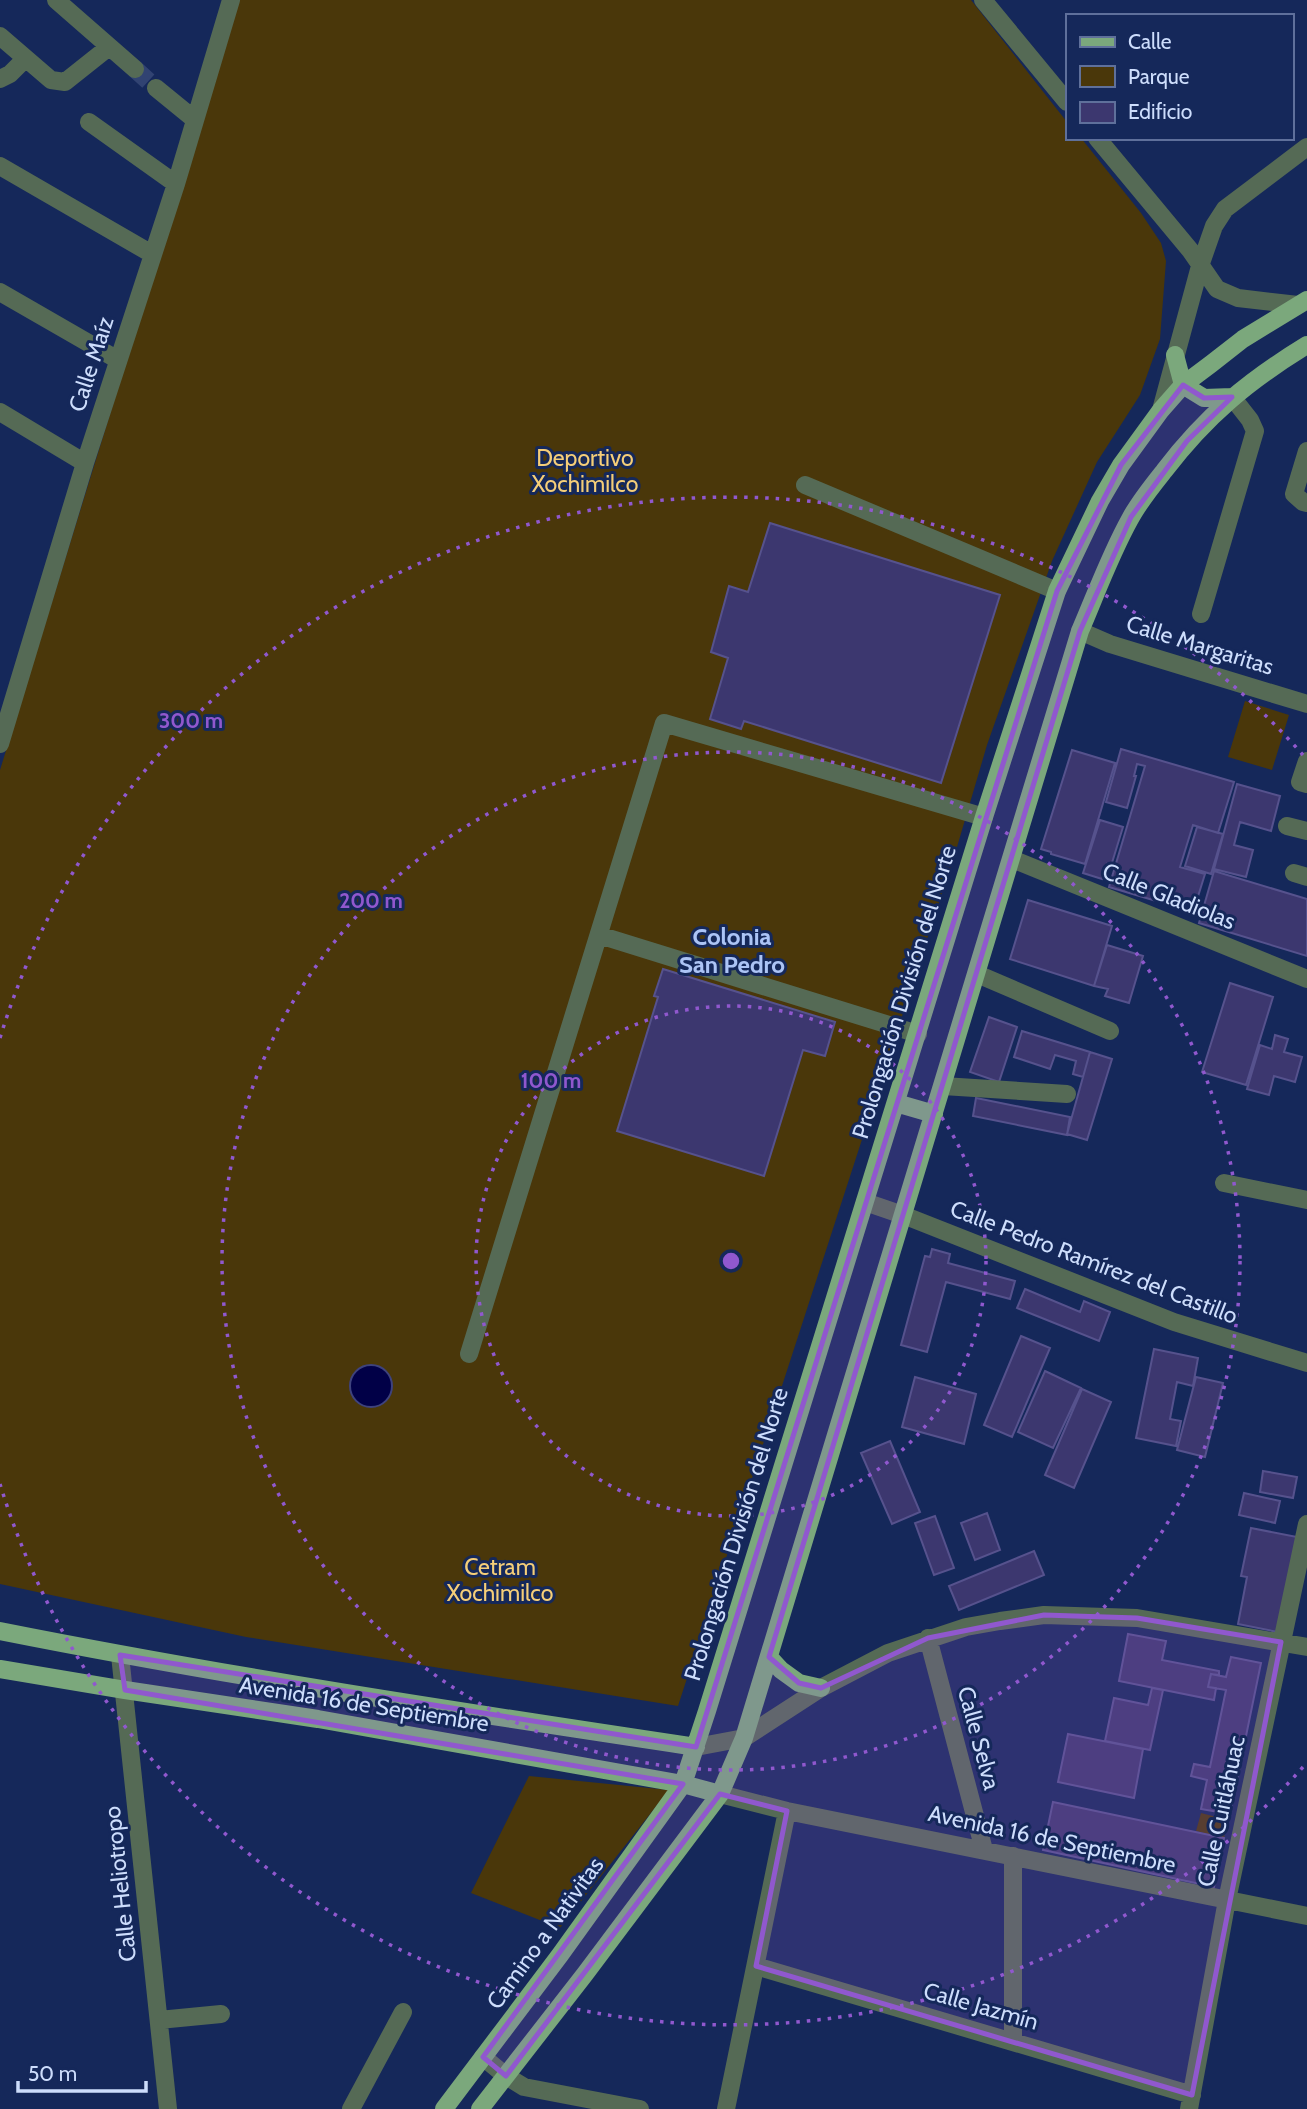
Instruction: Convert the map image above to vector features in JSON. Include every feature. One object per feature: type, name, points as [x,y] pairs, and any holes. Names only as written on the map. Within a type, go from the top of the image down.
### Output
[{"type":"main road","name":"Prolongación División del Norte","points":[[683,1784],[1057,591],[1100,501],[1121,465],[1161,410],[1183,385],[1243,340],[1303,302]]},
{"type":"main road","points":[[480,2109],[720,1794],[744,1738],[1080,631],[1113,553],[1131,517],[1187,440],[1232,397],[1268,369],[1307,345]]},
{"type":"main road","points":[[1175,355],[1183,385],[1204,398],[1232,397]]},
{"type":"main road","points":[[895,1103],[934,1114]]},
{"type":"main road","name":"Avenida 16 de Septiembre","points":[[0,1631],[120,1655],[324,1689],[696,1747]]},
{"type":"main road","points":[[769,1657],[799,1683],[821,1688]]},
{"type":"main road","name":"Avenida 16 de Septiembre","points":[[0,1669],[438,1740],[683,1784],[720,1794]]},
{"type":"main road","points":[[317,1719],[324,1689]]},
{"type":"main road","points":[[438,1740],[446,1709]]},
{"type":"main road","name":"Camino a Nativitas","points":[[444,2109],[560,1955],[683,1784]]},
{"type":"main road","points":[[560,1955],[585,1974]]},
{"type":"street","points":[[56,0],[135,69]]},
{"type":"street","name":"Calle Maíz","points":[[0,744],[85,463],[176,184],[230,0]]},
{"type":"street","points":[[983,0],[1066,101]]},
{"type":"street","points":[[0,36],[51,80],[65,82],[109,47]]},
{"type":"street","points":[[0,79],[10,74],[25,59]]},
{"type":"street","points":[[156,88],[194,119]]},
{"type":"street","points":[[89,122],[176,184]]},
{"type":"street","points":[[1099,140],[1190,250],[1217,289],[1238,298],[1303,302]]},
{"type":"street","points":[[1161,410],[1213,226],[1225,209],[1307,147]]},
{"type":"street","points":[[0,166],[152,254]]},
{"type":"street","points":[[0,292],[118,360]]},
{"type":"street","points":[[1201,614],[1255,431],[1232,397]]},
{"type":"street","points":[[0,412],[85,463]]},
{"type":"street","points":[[1307,451],[1294,494],[1307,503]]},
{"type":"street","points":[[805,485],[1057,591]]},
{"type":"street","name":"Calle Margaritas","points":[[1080,631],[1110,644],[1307,704]]},
{"type":"street","points":[[469,1354],[664,723],[984,817]]},
{"type":"street","points":[[1307,761],[1300,782],[1307,784]]},
{"type":"street","points":[[1287,826],[1307,831]]},
{"type":"street","name":"Calle Gladiolas","points":[[1012,859],[1307,979]]},
{"type":"street","points":[[599,935],[918,1034]]},
{"type":"street","points":[[977,974],[1110,1031]]},
{"type":"street","points":[[943,1086],[1067,1094]]},
{"type":"street","points":[[1224,1183],[1307,1200]]},
{"type":"street","name":"Calle Pedro Ramírez del Castillo","points":[[865,1202],[1174,1322],[1306,1357]]},
{"type":"street","name":"Calle Cuitláhuac","points":[[1191,2102],[1227,1900],[1307,1524]]},
{"type":"street","points":[[696,1747],[744,1738],[821,1688],[888,1653],[928,1638],[1000,1621],[1044,1615],[1137,1618],[1307,1647]]},
{"type":"street","name":"Calle Selva","points":[[928,1638],[984,1850]]},
{"type":"street","name":"Calle Heliotropo","points":[[120,1655],[168,2109]]},
{"type":"street","name":"Avenida 16 de Septiembre","points":[[720,1794],[788,1811],[1307,1916]]},
{"type":"street","points":[[726,2109],[788,1811]]},
{"type":"street","points":[[1013,1856],[1013,2041]]},
{"type":"street","name":"Calle Jazmín","points":[[756,1966],[1013,2041],[1191,2102]]},
{"type":"street","points":[[351,2109],[403,2011]]},
{"type":"street","points":[[159,2020],[221,2014]]},
{"type":"street","points":[[483,2057],[524,2087],[640,2109]]},
{"type":"highlighted area","points":[[1183,385],[1204,398],[1232,397],[1187,441],[1131,517],[1080,631],[769,1657],[799,1683],[821,1688],[928,1638],[1044,1615],[1137,1618],[1281,1642],[1192,2095],[756,1966],[787,1811],[720,1794],[506,2076],[483,2057],[683,1784],[125,1690],[120,1655],[696,1747],[1057,591],[1121,465]]},
{"type":"green space","name":"Deportivo Xochimilco","points":[[238,0],[971,0],[1066,121],[1066,140],[1083,140],[1141,213],[1161,243],[1166,261],[1160,339],[1140,395],[1097,462],[1052,561],[987,745],[957,847],[678,1706],[246,1637],[0,1584],[0,770]]},
{"type":"green space","points":[[1245,701],[1289,715],[1272,770],[1228,757]]},
{"type":"green space","points":[[529,1776],[669,1790],[560,1928],[471,1893]]},
{"type":"green space","points":[[1201,1813],[1228,1820],[1224,1838],[1196,1831]]},
{"type":"shaded area","points":[[371,1365],[386,1371],[392,1386],[386,1401],[371,1407],[356,1401],[350,1386],[356,1371]]},
{"type":"building","points":[[770,523],[1000,595],[941,783],[744,721],[741,729],[710,719],[728,658],[711,652],[729,586],[748,592]]},
{"type":"building","points":[[1121,749],[1234,782],[1218,833],[1193,825],[1180,867],[1205,874],[1195,906],[1182,902],[1180,908],[1109,887],[1145,766],[1137,764],[1127,808],[1106,802]]},
{"type":"building","points":[[1072,750],[1115,763],[1085,864],[1041,849]]},
{"type":"building","points":[[1237,784],[1280,796],[1271,831],[1240,822],[1234,845],[1253,850],[1246,877],[1214,869]]},
{"type":"building","points":[[1100,820],[1123,827],[1111,866],[1107,864],[1102,879],[1083,873]]},
{"type":"building","points":[[1197,827],[1223,834],[1211,874],[1185,866]]},
{"type":"building","points":[[1214,871],[1307,899],[1307,956],[1199,923]]},
{"type":"building","points":[[1028,900],[1112,926],[1094,986],[1010,959]]},
{"type":"building","points":[[1107,945],[1143,956],[1129,1003],[1105,996],[1108,989],[1094,986]]},
{"type":"building","points":[[663,969],[835,1022],[825,1056],[803,1050],[764,1176],[617,1131],[658,997],[654,996]]},
{"type":"building","points":[[1230,983],[1273,997],[1246,1085],[1202,1072]]},
{"type":"building","points":[[989,1017],[1017,1027],[999,1082],[970,1072]]},
{"type":"building","points":[[1022,1031],[1090,1052],[1083,1077],[1073,1074],[1076,1061],[1055,1055],[1050,1069],[1014,1057]]},
{"type":"building","points":[[1275,1035],[1288,1039],[1284,1052],[1302,1057],[1295,1082],[1274,1076],[1269,1095],[1247,1089],[1260,1045],[1272,1049]]},
{"type":"building","points":[[1090,1052],[1112,1059],[1087,1140],[1067,1134]]},
{"type":"building","points":[[976,1098],[1070,1117],[1067,1135],[973,1116]]},
{"type":"building","points":[[932,1249],[950,1254],[948,1263],[1015,1281],[1010,1299],[946,1282],[927,1352],[901,1345],[925,1256],[930,1257]]},
{"type":"building","points":[[1025,1289],[1080,1312],[1084,1301],[1110,1312],[1099,1341],[1017,1308]]},
{"type":"building","points":[[1021,1336],[1050,1348],[1012,1437],[984,1425]]},
{"type":"building","points":[[1154,1349],[1198,1358],[1193,1386],[1177,1382],[1170,1419],[1181,1421],[1176,1446],[1136,1438]]},
{"type":"building","points":[[1045,1371],[1081,1388],[1053,1448],[1018,1432]]},
{"type":"building","points":[[915,1377],[976,1394],[964,1444],[902,1427]]},
{"type":"building","points":[[1196,1377],[1223,1383],[1205,1457],[1177,1450]]},
{"type":"building","points":[[1082,1389],[1111,1402],[1074,1488],[1045,1475]]},
{"type":"building","points":[[890,1441],[920,1512],[892,1524],[861,1453]]},
{"type":"building","points":[[1263,1471],[1297,1477],[1293,1498],[1260,1492]]},
{"type":"building","points":[[1244,1493],[1280,1501],[1275,1523],[1239,1515]]},
{"type":"building","points":[[987,1513],[1000,1550],[975,1560],[961,1523]]},
{"type":"building","points":[[935,1516],[954,1568],[934,1575],[915,1523]]},
{"type":"building","points":[[1251,1528],[1297,1537],[1278,1632],[1238,1624],[1247,1577],[1241,1576]]},
{"type":"building","points":[[1034,1551],[1044,1575],[959,1610],[949,1586]]},
{"type":"building","points":[[1128,1634],[1166,1641],[1162,1660],[1219,1671],[1219,1675],[1211,1674],[1208,1687],[1216,1688],[1214,1700],[1119,1681]]},
{"type":"building","points":[[1231,1657],[1261,1663],[1230,1814],[1201,1809],[1207,1780],[1191,1776],[1194,1764],[1210,1767],[1226,1690],[1208,1687],[1211,1674],[1226,1677]]},
{"type":"building","points":[[1152,1688],[1163,1690],[1150,1750],[1105,1741],[1114,1698],[1148,1705]]},
{"type":"building","points":[[1068,1734],[1143,1749],[1134,1798],[1058,1782]]},
{"type":"building","points":[[1053,1802],[1224,1838],[1214,1887],[1043,1850]]},
{"type":"tunnel","points":[[135,69],[156,88]]},
{"type":"district","name":"Colonia San Pedro","points":[[732,950]]},
{"type":"park label","name":"Cetram Xochimilco","points":[[500,1580]]}]
